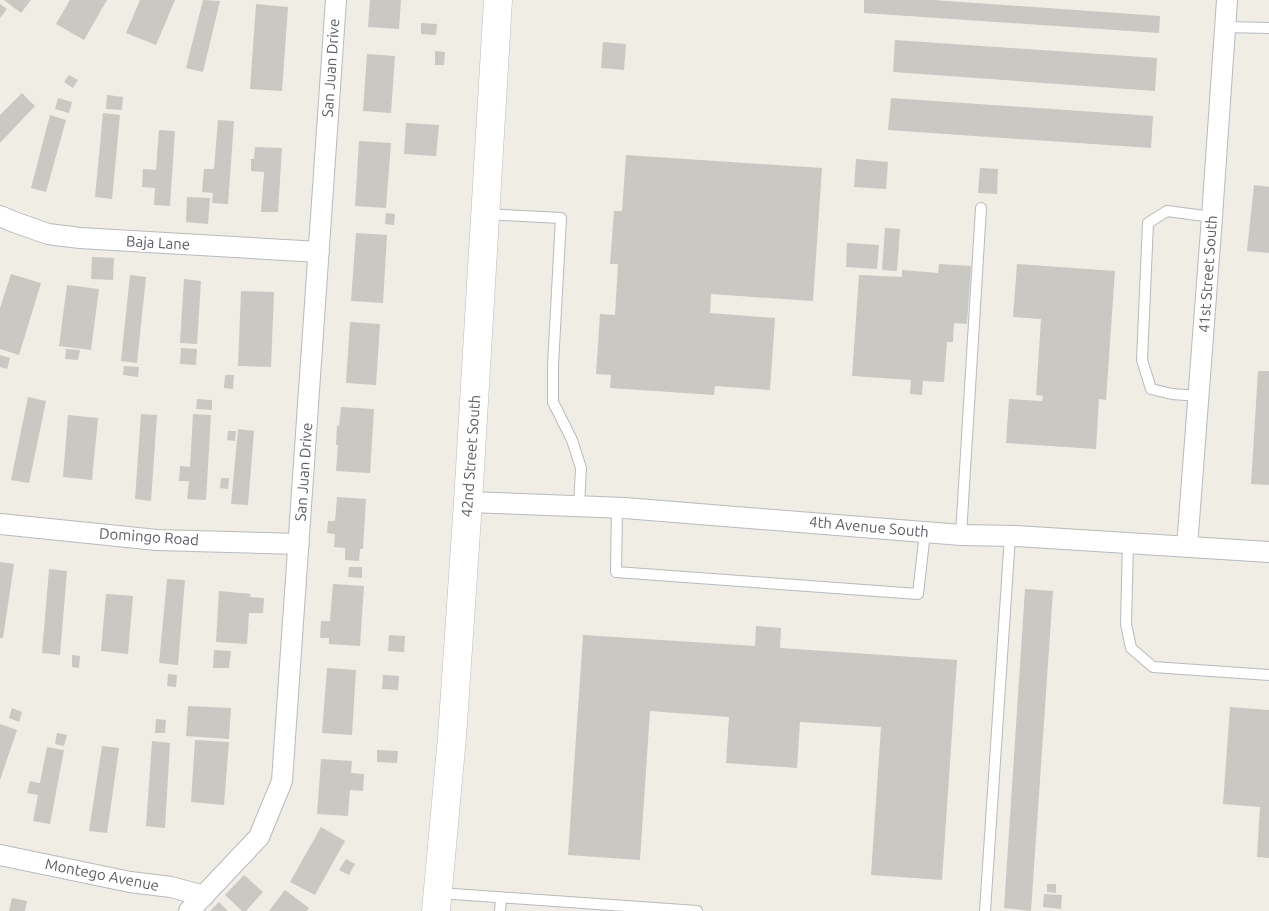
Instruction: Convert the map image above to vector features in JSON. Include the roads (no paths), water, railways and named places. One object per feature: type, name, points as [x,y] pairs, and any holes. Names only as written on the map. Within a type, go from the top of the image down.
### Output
[{"type":"main road","name":"42nd Street South","points":[[437,902],[452,737],[468,502],[498,0]]},
{"type":"street","name":"San Juan Drive","points":[[189,911],[259,837],[282,781],[336,0]]},
{"type":"street","name":"41st Street South","points":[[1187,547],[1227,0]]},
{"type":"street","name":"Baja Lane","points":[[0,216],[48,234],[80,238],[319,252]]},
{"type":"street","name":"4th Avenue South","points":[[468,502],[617,507],[961,535],[1010,536],[1269,552]]},
{"type":"street","name":"Domingo Road","points":[[0,524],[157,540],[299,544]]},
{"type":"street","name":"Montego Avenue","points":[[0,855],[130,882],[171,887],[204,896]]},
{"type":"lane","points":[[1225,27],[1269,28]]},
{"type":"lane","points":[[961,535],[981,208]]},
{"type":"lane","points":[[1199,396],[1172,394],[1151,389],[1142,360],[1148,223],[1167,211],[1212,217]]},
{"type":"lane","points":[[486,214],[561,218],[553,366],[553,402],[572,440],[581,468],[579,506]]},
{"type":"lane","points":[[617,507],[616,572],[918,594],[925,532]]},
{"type":"lane","points":[[985,911],[1010,536]]},
{"type":"lane","points":[[1128,543],[1126,624],[1131,648],[1153,667],[1269,675]]},
{"type":"lane","points":[[500,911],[501,897]]},
{"type":"lane","points":[[437,902],[501,897],[697,911]]}]
